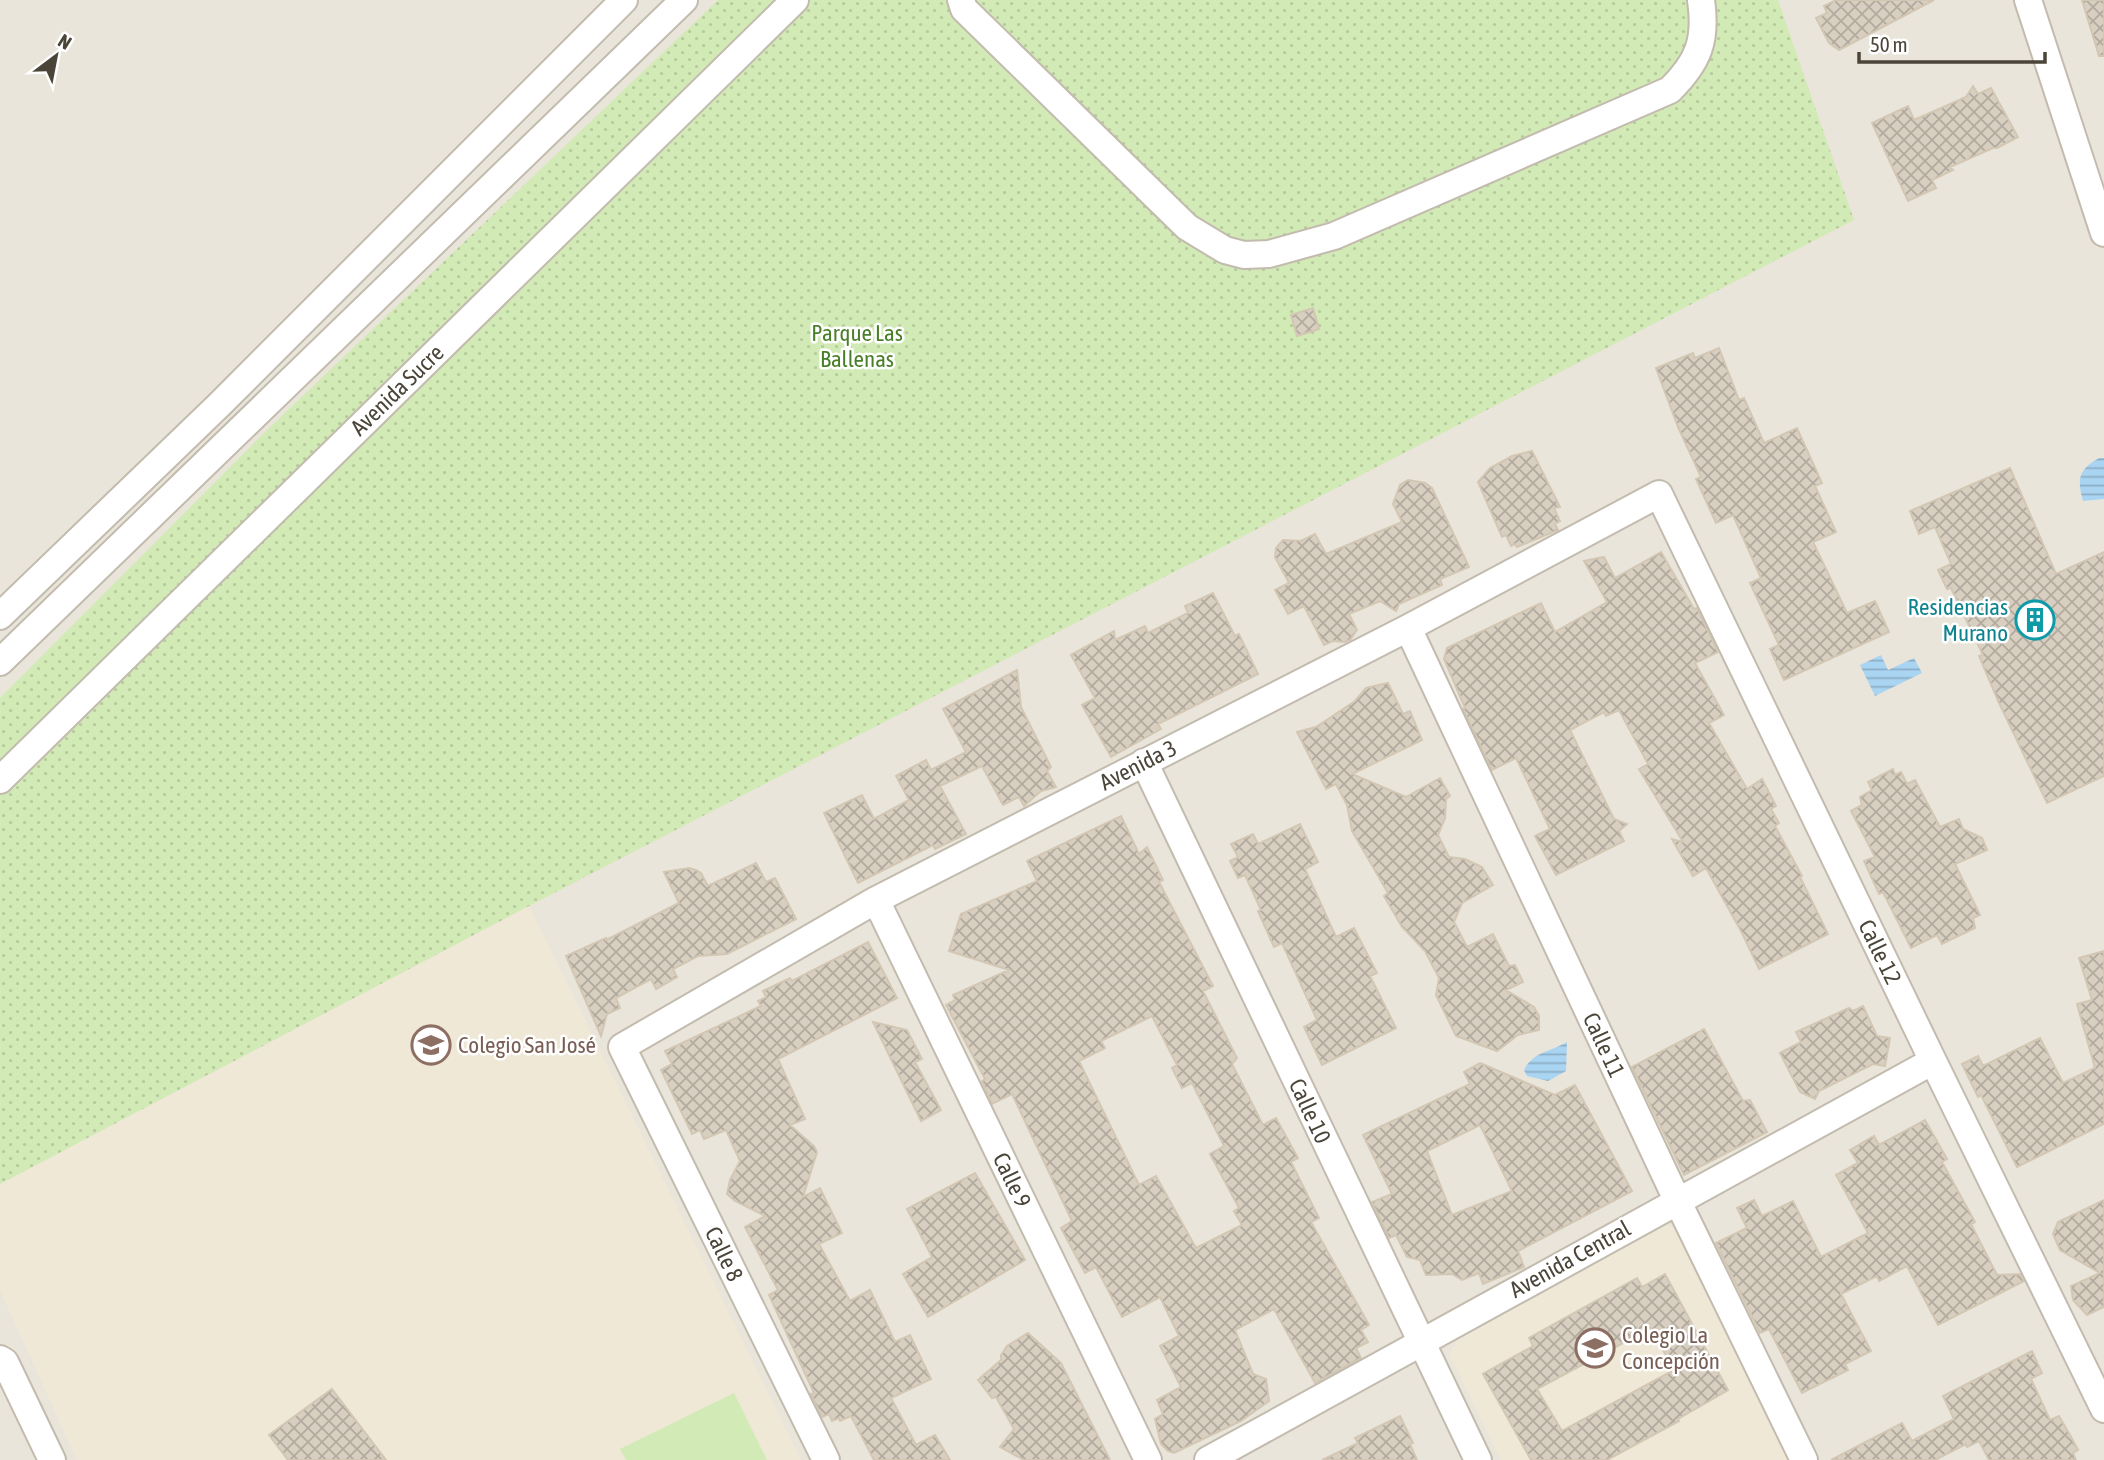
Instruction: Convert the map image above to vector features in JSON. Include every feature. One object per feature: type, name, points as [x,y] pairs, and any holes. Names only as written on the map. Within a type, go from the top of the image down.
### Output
[{"type":"street","points":[[0,616],[219,405],[624,0]]},
{"type":"street","points":[[0,662],[684,0]]},
{"type":"street","name":"Avenida Sucre","points":[[0,780],[795,0]]},
{"type":"street","points":[[961,0],[964,9],[1187,227],[1225,250],[1244,255],[1269,254],[1334,236],[1670,90],[1689,72],[1701,48],[1701,0]]},
{"type":"street","points":[[2028,0],[2104,233]]},
{"type":"street","name":"Avenida 3","points":[[622,1047],[876,900],[1408,628],[1659,494]]},
{"type":"street","name":"Calle 12","points":[[1659,494],[2104,1409]]},
{"type":"street","name":"Calle 11","points":[[1408,628],[1677,1200],[1804,1460]]},
{"type":"street","name":"Calle 10","points":[[1144,762],[1478,1460]]},
{"type":"street","name":"Calle 9","points":[[876,900],[1148,1460]]},
{"type":"street","name":"Calle 8","points":[[622,1047],[826,1460]]},
{"type":"street","name":"Avenida Central","points":[[1208,1460],[1933,1061]]},
{"type":"street","points":[[0,1359],[5,1362],[52,1460]]},
{"type":"shaded area","points":[[0,0],[2104,0],[2104,1460],[0,1460]]},
{"type":"shaded area","name":"Colegio San José","points":[[529,906],[801,1460],[77,1460],[0,1290],[0,1184]]},
{"type":"shaded area","name":"Colegio La Concepción","points":[[1666,1225],[1680,1230],[1791,1460],[1501,1460],[1450,1355],[1456,1341]]},
{"type":"green space","name":"Parque Las Ballenas","points":[[718,0],[1778,0],[1854,220],[529,906],[0,1184],[0,698],[268,429]]},
{"type":"green space","points":[[734,1393],[767,1460],[626,1460],[620,1449]]},
{"type":"water","points":[[2099,458],[2104,458],[2104,499],[2083,501],[2081,476],[2087,467]]},
{"type":"water","points":[[1881,655],[1888,670],[1914,658],[1922,673],[1875,696],[1860,665]]},
{"type":"water","points":[[1567,1042],[1566,1071],[1548,1081],[1527,1076],[1524,1070],[1532,1059]]},
{"type":"building","points":[[1836,0],[1934,0],[1839,50],[1829,43],[1816,18],[1827,13],[1824,6]]},
{"type":"building","points":[[2082,0],[2104,0],[2104,56],[2099,56]]},
{"type":"building","points":[[1973,86],[1978,94],[1991,88],[2018,137],[1950,167],[1953,170],[1932,180],[1936,188],[1908,201],[1872,123],[1908,106],[1914,120],[1966,97]]},
{"type":"building","points":[[1313,308],[1319,329],[1297,336],[1291,315]]},
{"type":"building","points":[[1719,348],[1739,400],[1744,398],[1764,443],[1797,428],[1822,483],[1815,486],[1836,532],[1813,542],[1847,613],[1875,601],[1889,632],[1784,680],[1770,649],[1779,645],[1750,583],[1761,578],[1733,515],[1716,523],[1696,479],[1701,477],[1678,427],[1656,368],[1693,353],[1695,358]]},
{"type":"building","points":[[1532,451],[1560,507],[1554,508],[1560,521],[1555,524],[1558,530],[1517,547],[1515,544],[1511,546],[1506,535],[1502,537],[1478,482],[1490,468],[1512,456]]},
{"type":"building","points":[[2010,468],[2056,574],[2104,552],[2104,776],[2047,803],[1999,703],[1979,656],[1983,655],[1951,588],[1947,589],[1938,570],[1951,564],[1935,527],[1919,534],[1910,511]]},
{"type":"building","points":[[1408,480],[1425,483],[1432,488],[1469,567],[1440,579],[1442,585],[1399,604],[1396,611],[1380,601],[1349,614],[1357,630],[1350,640],[1333,641],[1324,645],[1304,606],[1288,614],[1275,590],[1289,583],[1275,557],[1276,548],[1283,540],[1301,541],[1315,534],[1326,554],[1402,522],[1393,504],[1400,485]]},
{"type":"building","points":[[1661,552],[1694,609],[1697,608],[1718,652],[1695,663],[1724,715],[1709,723],[1747,789],[1762,779],[1776,806],[1771,809],[1779,823],[1775,826],[1802,876],[1800,877],[1828,934],[1759,969],[1706,868],[1693,876],[1672,839],[1683,842],[1639,769],[1648,764],[1619,710],[1606,716],[1604,712],[1570,730],[1614,819],[1627,824],[1619,831],[1624,841],[1556,875],[1535,836],[1550,829],[1516,758],[1492,770],[1463,709],[1465,708],[1444,659],[1447,648],[1541,603],[1555,632],[1607,602],[1584,561],[1604,557],[1615,578]]},
{"type":"building","points":[[1213,593],[1235,636],[1239,634],[1258,674],[1158,724],[1161,729],[1111,757],[1082,705],[1095,698],[1071,655],[1114,631],[1115,640],[1145,626],[1148,633],[1188,613],[1185,606]]},
{"type":"building","points":[[1017,670],[1021,707],[1051,767],[1047,771],[1056,787],[1041,791],[1024,806],[1019,797],[1003,805],[982,766],[940,786],[966,834],[935,849],[933,845],[858,883],[824,813],[862,795],[874,819],[909,800],[896,776],[926,760],[931,770],[966,752],[943,709]]},
{"type":"building","points":[[1388,683],[1403,714],[1410,711],[1422,740],[1352,774],[1406,797],[1440,778],[1450,796],[1446,799],[1445,818],[1438,835],[1449,857],[1465,859],[1482,867],[1493,885],[1462,903],[1454,922],[1467,947],[1493,934],[1509,966],[1515,965],[1523,982],[1506,990],[1534,1007],[1539,1016],[1539,1030],[1518,1035],[1497,1051],[1456,1036],[1436,995],[1439,978],[1425,951],[1402,927],[1384,896],[1388,893],[1352,831],[1347,805],[1336,784],[1326,789],[1297,732],[1316,727],[1355,701],[1366,688]]},
{"type":"building","points":[[1893,769],[1895,775],[1901,772],[1907,784],[1915,780],[1940,827],[1959,819],[1963,829],[1982,838],[1987,850],[1955,864],[1980,915],[1973,918],[1975,928],[1942,944],[1937,935],[1911,948],[1883,892],[1879,894],[1864,861],[1875,857],[1851,811],[1862,805],[1860,797],[1872,790],[1868,782]]},
{"type":"building","points":[[1121,816],[1139,854],[1147,847],[1163,880],[1159,882],[1213,986],[1203,991],[1237,1058],[1232,1064],[1263,1125],[1276,1118],[1298,1158],[1291,1162],[1319,1218],[1311,1222],[1369,1325],[1361,1330],[1368,1342],[1356,1348],[1361,1358],[1315,1383],[1274,1309],[1235,1330],[1253,1374],[1266,1379],[1269,1401],[1241,1421],[1174,1453],[1161,1444],[1155,1419],[1163,1414],[1157,1400],[1181,1387],[1160,1346],[1179,1336],[1160,1297],[1122,1317],[1096,1267],[1085,1273],[1061,1228],[1072,1221],[1012,1094],[992,1104],[982,1081],[985,1079],[946,1005],[955,1000],[953,995],[1009,970],[949,951],[961,914],[1037,881],[1027,861]],"holes":[[[1152,1016],[1177,1065],[1172,1068],[1182,1088],[1192,1083],[1224,1146],[1210,1154],[1239,1208],[1234,1211],[1242,1225],[1196,1248],[1156,1176],[1139,1185],[1079,1061],[1105,1048],[1101,1041]]]},
{"type":"building","points":[[1300,824],[1318,862],[1305,869],[1336,937],[1354,928],[1377,973],[1370,976],[1396,1028],[1322,1065],[1304,1027],[1317,1020],[1282,943],[1274,947],[1245,875],[1238,878],[1230,861],[1238,857],[1231,844],[1253,834],[1258,844]]},
{"type":"building","points":[[756,863],[766,882],[775,878],[796,919],[727,954],[698,956],[673,969],[677,977],[656,989],[651,979],[616,998],[620,1008],[607,1014],[601,1036],[566,956],[606,940],[679,903],[664,872],[689,868],[696,870],[701,873],[708,886]]},
{"type":"building","points":[[868,942],[897,998],[778,1059],[805,1119],[790,1125],[814,1146],[817,1152],[803,1197],[820,1188],[842,1233],[819,1244],[850,1301],[870,1290],[895,1342],[910,1335],[931,1379],[891,1398],[916,1445],[935,1435],[950,1460],[874,1460],[851,1416],[840,1421],[839,1418],[832,1421],[829,1414],[822,1417],[811,1394],[814,1393],[769,1295],[778,1290],[745,1227],[765,1216],[727,1194],[730,1180],[740,1161],[726,1130],[704,1139],[700,1130],[692,1134],[661,1070],[672,1064],[665,1051],[761,1006],[758,1001],[766,997],[763,991],[790,978],[792,981]]},
{"type":"building","points":[[2104,951],[2104,1124],[2017,1167],[1981,1095],[1978,1097],[1962,1064],[1978,1056],[1983,1066],[2040,1038],[2063,1083],[2095,1068],[2077,1004],[2092,1000],[2079,958]]},
{"type":"building","points":[[1863,1006],[1877,1036],[1890,1038],[1885,1066],[1873,1064],[1819,1091],[1815,1099],[1800,1092],[1780,1053],[1801,1042],[1796,1032],[1849,1008],[1853,1011]]},
{"type":"building","points":[[873,1022],[907,1030],[922,1059],[915,1062],[941,1110],[921,1121]]},
{"type":"building","points":[[1704,1029],[1743,1101],[1750,1100],[1767,1132],[1684,1175],[1632,1067]]},
{"type":"building","points":[[1480,1063],[1555,1095],[1575,1085],[1632,1191],[1518,1251],[1524,1267],[1483,1284],[1479,1273],[1462,1280],[1452,1274],[1426,1275],[1420,1260],[1407,1257],[1396,1235],[1389,1238],[1372,1202],[1392,1194],[1363,1135],[1470,1084],[1464,1072]],"holes":[[[1480,1125],[1512,1191],[1452,1215],[1427,1151]]]},
{"type":"building","points":[[1925,1120],[1947,1159],[1942,1162],[1975,1222],[1971,1224],[1997,1275],[2020,1274],[2024,1281],[1938,1325],[1907,1266],[1879,1281],[1877,1276],[1841,1294],[1871,1351],[1845,1364],[1848,1370],[1802,1393],[1769,1329],[1760,1333],[1716,1243],[1747,1228],[1737,1208],[1754,1200],[1762,1216],[1793,1201],[1821,1257],[1868,1233],[1836,1175],[1858,1163],[1850,1150],[1874,1136],[1879,1145]]},
{"type":"building","points":[[975,1173],[1025,1260],[928,1317],[903,1274],[932,1257],[907,1209]]},
{"type":"building","points":[[2104,1200],[2104,1307],[2087,1315],[2073,1300],[2071,1286],[2100,1273],[2060,1250],[2053,1234],[2058,1222]]},
{"type":"building","name":"Colegio La Concepción","points":[[1665,1274],[1728,1390],[1678,1419],[1679,1421],[1607,1460],[1531,1460],[1483,1374],[1533,1346],[1529,1338],[1637,1278],[1642,1287]],"holes":[[[1651,1328],[1674,1370],[1562,1431],[1537,1389]]]},
{"type":"building","points":[[1028,1333],[1061,1363],[1110,1460],[1024,1460],[1000,1447],[1014,1429],[996,1397],[992,1398],[978,1380],[1001,1360],[1007,1346]]},
{"type":"building","points":[[2032,1351],[2042,1373],[2031,1379],[2050,1420],[2059,1416],[2070,1435],[2078,1450],[2073,1453],[2076,1460],[1989,1460],[1979,1441],[1967,1447],[1966,1444],[1935,1460],[1831,1460],[1902,1423],[1912,1441],[1954,1419],[1943,1396]]},
{"type":"building","points":[[332,1389],[386,1460],[288,1460],[269,1435]]},
{"type":"building","points":[[1400,1416],[1413,1443],[1410,1444],[1417,1460],[1322,1460],[1358,1443],[1355,1438]]},
{"type":"place","name":"Residencias Murano","points":[[2035,620]]},
{"type":"place","name":"Colegio San José","points":[[431,1045]]},
{"type":"place","name":"Colegio La Concepción","points":[[1595,1348]]}]
